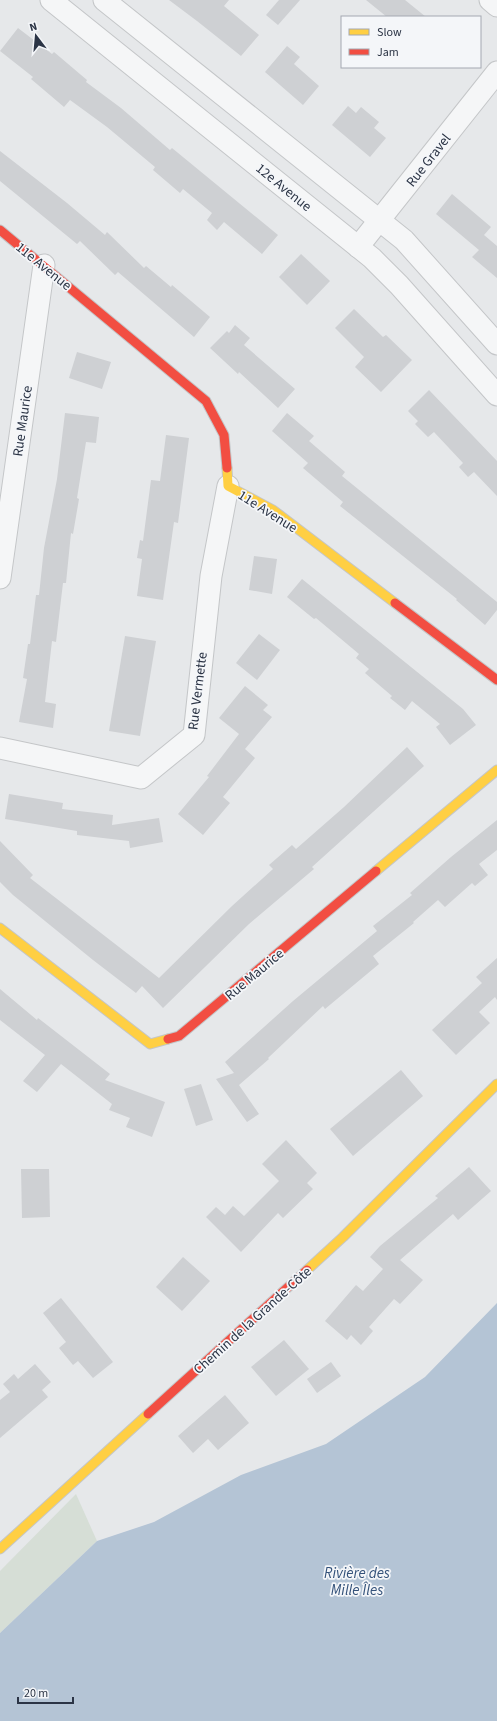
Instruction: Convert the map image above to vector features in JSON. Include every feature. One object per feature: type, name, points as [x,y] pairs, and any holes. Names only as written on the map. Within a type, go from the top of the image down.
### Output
[{"type":"street","name":"12e Avenue","points":[[51,0],[358,247],[399,285],[497,395]]},
{"type":"street","points":[[104,0],[404,240],[497,344]]},
{"type":"street","points":[[490,0],[497,6]]},
{"type":"street","name":"Rue Gravel","points":[[358,247],[497,72]]},
{"type":"street","name":"11e Avenue","points":[[0,230],[206,401],[224,435],[228,486],[273,510],[497,680]]},
{"type":"street","name":"Rue Maurice","points":[[0,578],[44,265]]},
{"type":"street","name":"Rue Vermette","points":[[0,748],[141,778],[194,735],[211,576],[228,486]]},
{"type":"street","name":"Rue Maurice","points":[[0,928],[150,1044],[179,1036],[497,770]]},
{"type":"street","name":"Chemin de la Grande-Côte","points":[[0,1549],[343,1237],[384,1198],[497,1084]]},
{"type":"shaded area","points":[[76,1494],[97,1541],[0,1633],[0,1571]]},
{"type":"water","name":"Rivière des Mille Îles","points":[[497,1303],[497,1721],[0,1721],[0,1633],[97,1541],[154,1522],[241,1475],[326,1444],[425,1377]]},
{"type":"building","points":[[169,0],[229,0],[224,6],[259,35],[241,56]]},
{"type":"building","points":[[279,0],[300,0],[278,25],[266,15]]},
{"type":"building","points":[[366,0],[405,0],[425,16],[386,16]]},
{"type":"building","points":[[18,28],[52,54],[54,52],[87,80],[86,82],[121,108],[170,150],[172,148],[278,235],[262,254],[224,222],[217,230],[207,220],[212,213],[183,189],[180,193],[153,170],[155,167],[107,127],[70,100],[64,107],[31,79],[33,77],[0,51]]},
{"type":"building","points":[[287,46],[300,57],[294,64],[319,86],[303,105],[265,72]]},
{"type":"building","points":[[348,106],[356,113],[361,107],[379,122],[374,128],[386,138],[370,157],[332,125]]},
{"type":"building","points":[[0,151],[67,203],[105,235],[107,232],[144,268],[146,266],[171,287],[172,285],[210,317],[194,337],[118,272],[115,275],[80,241],[77,244],[0,181]]},
{"type":"building","points":[[452,194],[491,227],[484,235],[497,246],[497,278],[472,257],[479,250],[436,214]]},
{"type":"building","points":[[301,254],[330,281],[307,305],[279,277]]},
{"type":"building","points":[[354,309],[383,337],[386,335],[412,360],[381,392],[355,367],[364,357],[335,328]]},
{"type":"building","points":[[235,325],[250,338],[244,345],[295,389],[278,408],[210,348],[227,331],[229,333]]},
{"type":"building","points":[[77,352],[111,362],[102,389],[69,378]]},
{"type":"building","points":[[429,390],[497,461],[497,496],[474,472],[468,477],[459,467],[463,463],[434,432],[428,437],[415,424],[418,421],[408,411]]},
{"type":"building","points":[[65,413],[99,417],[96,443],[86,442],[77,498],[79,499],[73,534],[71,533],[66,583],[63,583],[56,642],[52,641],[45,702],[56,704],[53,728],[19,722],[27,679],[23,678],[28,644],[30,644],[36,595],[39,595],[44,548],[57,479]]},
{"type":"building","points":[[287,413],[314,436],[309,441],[345,472],[342,476],[497,602],[497,610],[485,625],[456,600],[457,599],[340,506],[343,502],[303,468],[308,463],[272,431]]},
{"type":"building","points":[[166,435],[189,438],[178,523],[174,522],[163,600],[137,596],[142,559],[137,558],[140,540],[143,541],[151,480],[160,481]]},
{"type":"building","points":[[254,556],[277,559],[272,594],[249,590]]},
{"type":"building","points":[[302,579],[463,709],[476,725],[450,745],[436,727],[440,724],[412,701],[405,710],[390,698],[392,696],[365,673],[369,669],[356,658],[359,654],[316,618],[314,619],[287,597]]},
{"type":"building","points":[[259,634],[280,650],[257,680],[236,663]]},
{"type":"building","points":[[125,636],[156,641],[140,736],[109,731]]},
{"type":"building","points":[[245,686],[268,705],[263,710],[272,717],[245,749],[255,758],[223,797],[230,803],[203,835],[178,814],[209,777],[207,776],[239,734],[219,718]]},
{"type":"building","points":[[407,747],[424,766],[312,867],[314,869],[249,924],[163,1008],[142,986],[136,993],[93,960],[13,895],[0,882],[0,841],[33,875],[30,878],[159,978],[232,906],[273,869],[269,865],[292,845],[296,849],[344,807]]},
{"type":"building","points":[[9,794],[63,803],[62,809],[113,815],[112,825],[159,818],[163,842],[130,848],[129,841],[77,835],[77,831],[5,819]]},
{"type":"building","points":[[497,820],[497,850],[479,864],[488,875],[475,886],[472,883],[445,907],[438,900],[413,922],[414,923],[373,956],[379,964],[325,1009],[323,1006],[268,1058],[269,1059],[239,1085],[259,1114],[247,1122],[216,1079],[234,1073],[225,1062],[293,1001],[377,931],[373,926],[412,895],[410,893],[451,857]]},
{"type":"building","points":[[497,958],[497,1000],[495,997],[479,1012],[490,1023],[456,1055],[432,1030],[482,983],[476,977]]},
{"type":"building","points":[[0,989],[37,1020],[38,1018],[110,1074],[105,1080],[165,1102],[152,1137],[126,1127],[130,1118],[109,1110],[112,1104],[61,1064],[37,1092],[23,1081],[45,1055],[0,1020]]},
{"type":"building","points":[[401,1070],[423,1096],[353,1156],[330,1129]]},
{"type":"building","points":[[201,1084],[213,1120],[196,1126],[184,1089]]},
{"type":"building","points":[[286,1140],[317,1173],[307,1183],[313,1189],[283,1218],[278,1213],[241,1252],[206,1217],[216,1207],[225,1215],[233,1206],[244,1216],[279,1181],[262,1164]]},
{"type":"building","points":[[469,1167],[491,1191],[458,1220],[453,1214],[400,1260],[423,1280],[400,1304],[394,1299],[369,1327],[373,1331],[361,1345],[351,1335],[347,1340],[325,1321],[356,1285],[363,1291],[383,1269],[370,1257],[380,1246],[438,1198],[435,1196]]},
{"type":"building","points":[[21,1169],[49,1169],[50,1217],[22,1218]]},
{"type":"building","points":[[183,1257],[210,1281],[182,1311],[156,1287]]},
{"type":"building","points":[[61,1298],[113,1362],[93,1378],[78,1361],[73,1365],[59,1348],[66,1342],[43,1313]]},
{"type":"building","points":[[284,1340],[309,1369],[276,1396],[251,1367]]},
{"type":"building","points":[[331,1362],[341,1376],[317,1393],[307,1379]]},
{"type":"building","points":[[35,1364],[51,1382],[42,1390],[48,1397],[0,1438],[0,1400],[10,1392],[3,1384],[14,1374],[18,1379]]},
{"type":"building","points":[[225,1395],[249,1423],[218,1450],[208,1439],[193,1453],[178,1436]]},
{"type":"traffic: slow","points":[[227,468],[228,486],[273,510],[395,603]]},
{"type":"traffic: slow","points":[[376,871],[497,770]]},
{"type":"traffic: slow","points":[[0,928],[150,1044],[168,1039]]},
{"type":"traffic: slow","points":[[307,1270],[343,1237],[497,1084]]},
{"type":"traffic: slow","points":[[0,1549],[148,1414]]},
{"type":"traffic: jam","points":[[0,230],[206,401],[224,435],[227,468]]},
{"type":"traffic: jam","points":[[395,603],[497,680]]},
{"type":"traffic: jam","points":[[168,1039],[179,1036],[376,871]]},
{"type":"traffic: jam","points":[[148,1414],[307,1270]]}]
